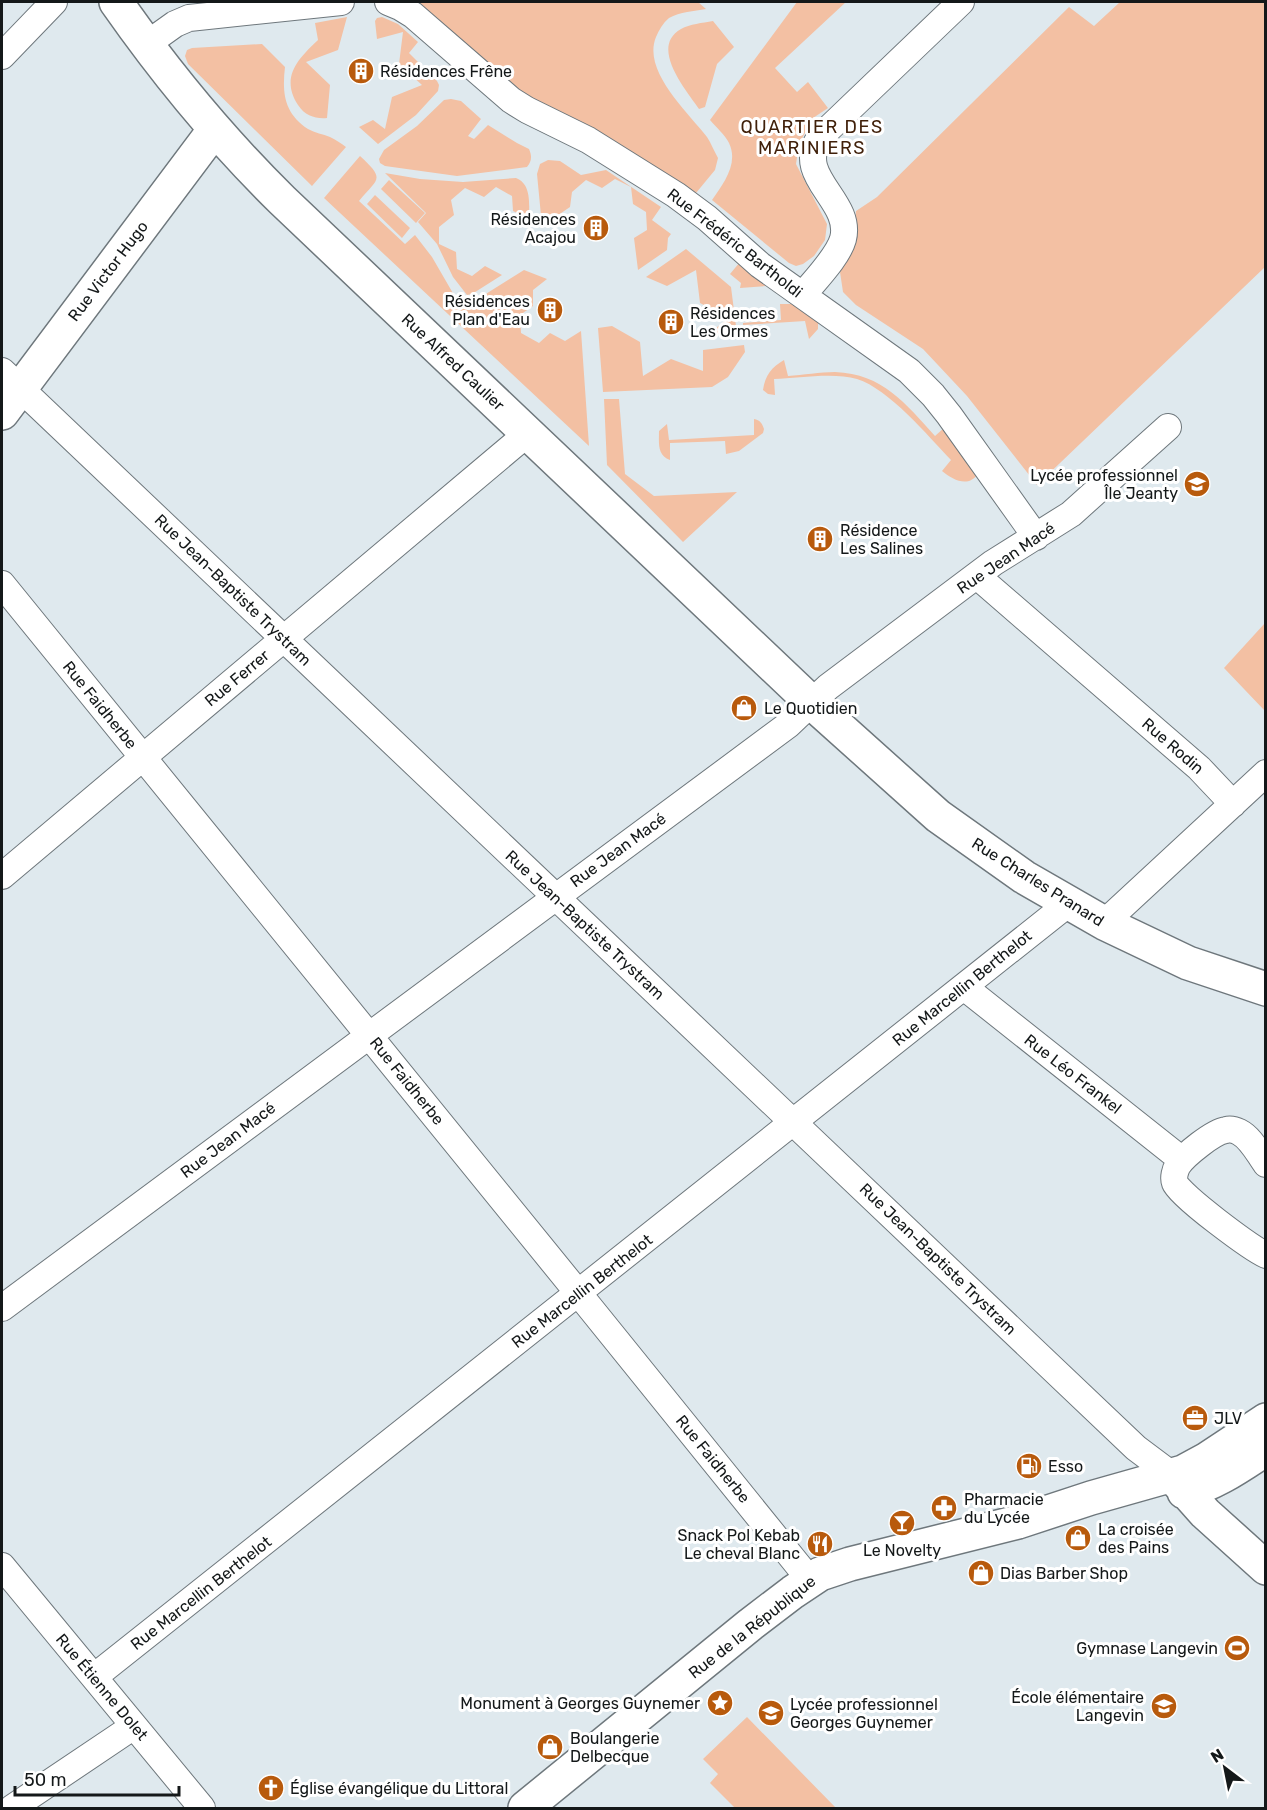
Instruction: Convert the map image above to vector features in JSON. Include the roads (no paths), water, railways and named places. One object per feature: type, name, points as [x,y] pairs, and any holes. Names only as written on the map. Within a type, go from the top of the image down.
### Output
[{"type":"street","points":[[2,56],[54,2]]},
{"type":"street","name":"Rue Alfred Caulier","points":[[116,2],[178,86],[282,200],[812,703]]},
{"type":"street","points":[[147,44],[175,24],[189,18],[340,2]]},
{"type":"street","name":"Rue Frédéric Bartholdi","points":[[388,2],[400,6],[413,15],[511,100],[527,111],[588,140],[676,195],[707,218],[760,265],[895,360],[933,394],[1036,537]]},
{"type":"street","points":[[803,295],[835,254],[843,238],[844,228],[838,208],[814,168],[815,145],[820,137],[961,2]]},
{"type":"street","name":"Rue Victor Hugo","points":[[8,391],[215,129]]},
{"type":"street","name":"Rue Jean-Baptiste Trystram","points":[[8,391],[283,639],[1136,1448],[1237,1524],[1266,1551]]},
{"type":"street","name":"Rue Jean Macé","points":[[2,1308],[794,721],[828,687],[976,576],[1082,506],[1168,427]]},
{"type":"street","name":"Rue Ferrer","points":[[2,876],[528,433]]},
{"type":"street","name":"Rue Rodin","points":[[976,576],[1199,768],[1233,804]]},
{"type":"street","name":"Rue Faidherbe","points":[[2,584],[810,1580]]},
{"type":"street","name":"Rue Charles Pranard","points":[[812,703],[944,821],[1024,877],[1104,923],[1188,963],[1266,989]]},
{"type":"street","points":[[1104,923],[1266,773]]},
{"type":"street","name":"Rue Marcellin Berthelot","points":[[94,1677],[1069,903]]},
{"type":"street","name":"Rue Léo Frankel","points":[[964,987],[1182,1160]]},
{"type":"street","points":[[1266,1164],[1246,1137],[1230,1130],[1222,1131],[1211,1137],[1182,1160],[1174,1173],[1174,1183],[1177,1187],[1251,1247],[1266,1255]]},
{"type":"street","name":"Rue de la République","points":[[1184,1485],[1198,1465],[1266,1420]]},
{"type":"street","points":[[1237,1524],[1230,1506],[1229,1491],[1236,1475],[1256,1455]]},
{"type":"street","name":"Rue de la République","points":[[525,1809],[751,1624],[810,1580],[837,1567],[1018,1522],[1088,1515],[1184,1485],[1214,1481],[1256,1455]]},
{"type":"street","name":"Rue Jean-Baptiste Trystram","points":[[1184,1485],[1205,1513],[1266,1568]]},
{"type":"street","name":"Rue Étienne Dolet","points":[[2,1566],[10,1592],[94,1677],[202,1809]]},
{"type":"street","points":[[12,1809],[134,1726]]},
{"type":"place","name":"Résidences Frêne","points":[[361,71]]},
{"type":"place","name":"Résidences Acajou","points":[[596,228]]},
{"type":"place","name":"Résidences Plan d'Eau","points":[[550,310]]},
{"type":"place","name":"Résidences Les Ormes","points":[[671,322]]},
{"type":"place","name":"Lycée professionnel Île Jeanty","points":[[1197,484]]},
{"type":"place","name":"Résidence Les Salines","points":[[820,539]]},
{"type":"place","name":"Le Quotidien","points":[[744,708]]},
{"type":"place","name":"JLV","points":[[1195,1418]]},
{"type":"place","name":"Esso","points":[[1029,1466]]},
{"type":"place","name":"Pharmacie du Lycée","points":[[944,1508]]},
{"type":"place","name":"Le Novelty","points":[[902,1523]]},
{"type":"place","name":"La croisée des Pains","points":[[1078,1538]]},
{"type":"place","name":"Snack Pol Kebab Le cheval Blanc","points":[[820,1544]]},
{"type":"place","name":"Dias Barber Shop","points":[[981,1573]]},
{"type":"place","name":"Gymnase Langevin","points":[[1237,1648]]},
{"type":"place","name":"Monument à Georges Guynemer","points":[[720,1703]]},
{"type":"place","name":"École élémentaire Langevin","points":[[1164,1706]]},
{"type":"place","name":"Lycée professionnel Georges Guynemer","points":[[771,1713]]},
{"type":"place","name":"Boulangerie Delbecque","points":[[550,1747]]},
{"type":"place","name":"Église évangélique du Littoral","points":[[271,1788]]},
{"type":"district","name":"QUARTIER DES MARINIERS","points":[[812,137]]}]
